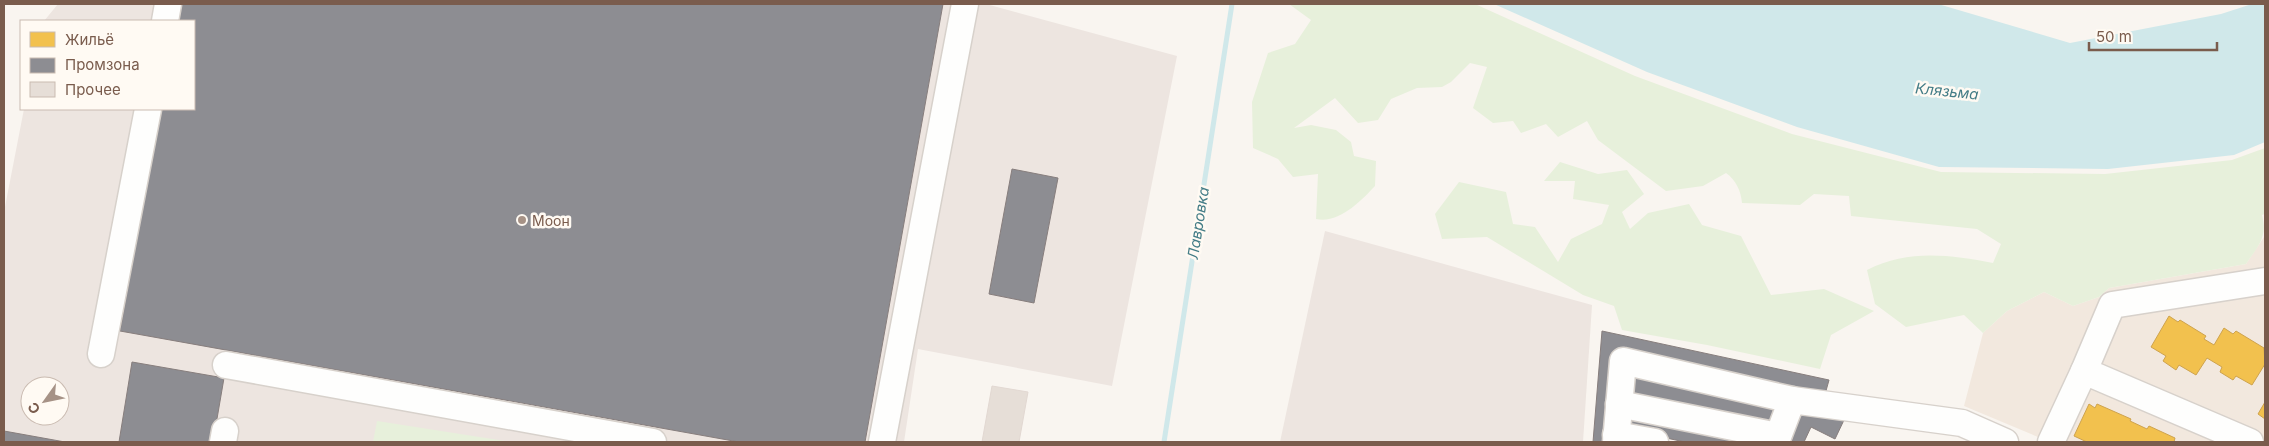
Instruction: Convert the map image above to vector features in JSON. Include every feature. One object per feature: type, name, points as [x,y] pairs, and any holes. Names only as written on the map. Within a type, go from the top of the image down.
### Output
[{"type":"lane","points":[[165,20],[168,4]]},
{"type":"lane","points":[[882,442],[965,4]]},
{"type":"lane","points":[[102,354],[148,110]]},
{"type":"lane","points":[[2051,442],[2112,305],[2265,281]]},
{"type":"lane","points":[[1654,442],[1616,439],[1623,361],[1792,400],[1962,423],[1995,440]]},
{"type":"lane","points":[[226,365],[653,442]]},
{"type":"lane","points":[[2084,371],[2250,442]]},
{"type":"lane","points":[[1619,404],[1777,439],[1792,400]]},
{"type":"shaded area","name":"Моон","points":[[58,4],[986,4],[1177,56],[1112,386],[918,349],[904,442],[4,442],[4,212],[24,110],[195,110],[195,20],[45,20]]},
{"type":"shaded area","points":[[2265,229],[2265,442],[2050,442],[1964,406],[1983,333],[2007,311],[2044,292],[2073,306],[2099,297],[2109,288],[2246,264],[2264,237]]},
{"type":"shaded area","points":[[1325,231],[1592,305],[1583,442],[1280,442]]},
{"type":"green space","points":[[1289,4],[1475,4],[1635,76],[1792,134],[1941,172],[2105,174],[2232,160],[2265,148],[2265,214],[2262,215],[2264,223],[2263,235],[2246,264],[2109,288],[2099,297],[2073,306],[2044,292],[2007,311],[1983,333],[1964,315],[1906,327],[1875,304],[1867,270],[1882,263],[1914,256],[1945,256],[1993,263],[2001,244],[1977,229],[1851,216],[1849,196],[1814,194],[1800,205],[1742,203],[1737,186],[1726,173],[1703,186],[1666,191],[1598,140],[1587,121],[1558,137],[1546,124],[1521,133],[1513,121],[1493,123],[1473,108],[1487,67],[1470,63],[1451,82],[1442,87],[1417,88],[1391,99],[1378,120],[1358,123],[1335,98],[1294,128],[1311,125],[1336,130],[1351,142],[1354,156],[1376,161],[1375,186],[1363,198],[1341,215],[1325,220],[1316,219],[1318,174],[1293,177],[1278,159],[1253,148],[1252,102],[1268,53],[1295,44],[1311,20]]},
{"type":"green space","points":[[1560,162],[1598,174],[1627,170],[1644,194],[1622,212],[1630,229],[1648,213],[1689,204],[1702,225],[1741,236],[1771,295],[1824,289],[1874,311],[1831,335],[1820,369],[1707,345],[1622,330],[1614,306],[1583,295],[1487,237],[1442,239],[1435,214],[1459,182],[1506,192],[1513,224],[1535,227],[1558,262],[1571,239],[1602,224],[1609,205],[1573,199],[1575,181],[1544,181]]},
{"type":"green space","points":[[377,421],[512,442],[373,442]]},
{"type":"water","name":"Клязьма","points":[[1494,4],[1938,4],[2070,43],[2221,14],[2252,4],[2265,4],[2265,142],[2234,155],[2108,169],[1939,167],[1797,127],[1647,72]]},
{"type":"building: Жильё","points":[[2169,316],[2178,322],[2180,320],[2206,336],[2204,339],[2214,345],[2224,328],[2233,334],[2236,331],[2264,348],[2265,364],[2252,385],[2236,376],[2233,380],[2220,372],[2222,367],[2207,358],[2196,375],[2179,365],[2176,370],[2163,361],[2166,356],[2151,347]]},
{"type":"building: Жильё","points":[[2265,402],[2265,419],[2258,414]]},
{"type":"building: Жильё","points":[[2089,404],[2095,408],[2097,404],[2131,419],[2130,421],[2147,429],[2149,426],[2175,438],[2174,442],[2087,442],[2074,436]]},
{"type":"building: Промзона","name":"Моон","points":[[178,4],[943,4],[865,442],[739,442],[120,331],[160,110],[195,110],[195,20],[175,20]]},
{"type":"building: Промзона","points":[[1012,169],[1058,178],[1034,303],[989,294]]},
{"type":"building: Промзона","points":[[1602,331],[1829,380],[1824,398],[1618,351],[1611,442],[1593,442]]},
{"type":"building: Промзона","points":[[132,362],[224,378],[213,442],[119,442]]},
{"type":"building: Промзона","points":[[1631,371],[1778,402],[1772,430],[1625,398]]},
{"type":"building: Промзона","points":[[1802,407],[1844,420],[1835,439],[1811,427],[1804,442],[1785,442]]},
{"type":"building: Промзона","points":[[1628,410],[1766,442],[1685,442],[1624,429]]},
{"type":"building: Промзона","points":[[4,431],[65,442],[4,442]]},
{"type":"building: Прочее","points":[[992,386],[1028,392],[1019,442],[982,442]]},
{"type":"waterway","name":"Лавровка","points":[[1164,442],[1232,4]]},
{"type":"place","name":"Моон","points":[[522,220]]}]
